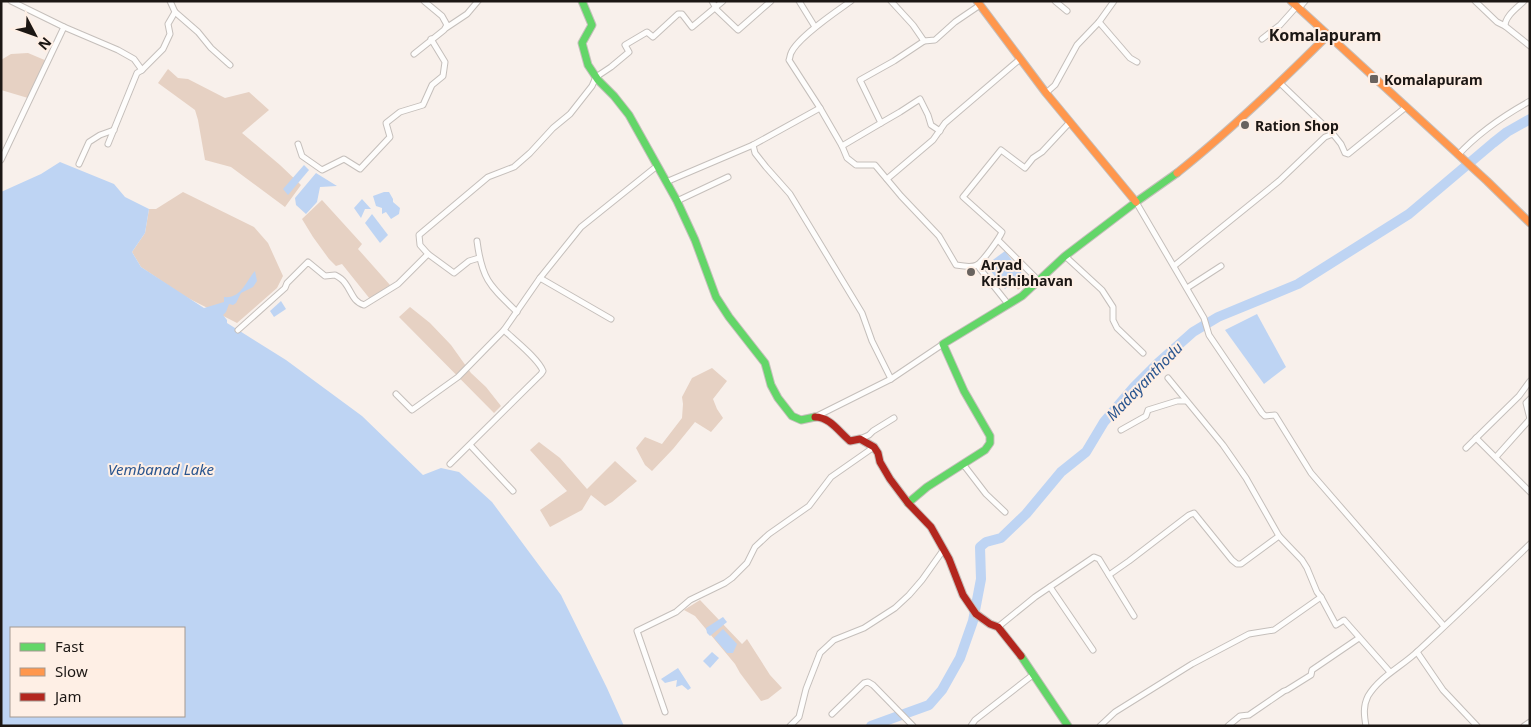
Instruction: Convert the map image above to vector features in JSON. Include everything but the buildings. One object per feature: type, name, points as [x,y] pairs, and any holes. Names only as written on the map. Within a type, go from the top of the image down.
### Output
[{"type":"main road","points":[[582,1],[592,24],[582,43],[588,64],[596,77],[629,115],[676,200],[695,240],[716,297],[729,318],[765,363],[778,398],[792,416],[801,420],[817,416],[828,420],[850,441],[870,442],[878,453],[880,462],[890,479],[908,503],[931,527],[949,559],[963,596],[976,614],[998,627],[1034,674],[1068,726]]},
{"type":"main road","points":[[978,3],[1046,93],[1136,202]]},
{"type":"main road","points":[[1296,5],[1488,181],[1530,223]]},
{"type":"main road","points":[[908,503],[927,487],[985,450],[990,443],[990,436],[967,400],[951,367],[943,344],[1022,296],[1065,256],[1136,202],[1166,182],[1210,147],[1280,83],[1328,35]]},
{"type":"street","points":[[11,1],[64,27],[118,50],[134,59],[142,70]]},
{"type":"street","points":[[170,1],[176,12],[198,32],[210,48],[230,65]]},
{"type":"street","points":[[424,1],[445,20],[447,25],[444,30]]},
{"type":"street","points":[[414,54],[431,39],[467,14],[478,1]]},
{"type":"street","points":[[712,1],[738,30],[771,1]]},
{"type":"street","points":[[479,258],[469,261],[454,273],[428,254],[420,245],[419,235],[488,177],[514,167],[530,153],[553,128],[570,114],[592,86],[596,77],[629,52],[625,45],[646,32],[653,37],[678,14],[682,14],[692,27],[723,1]]},
{"type":"street","points":[[799,1],[815,28]]},
{"type":"street","points":[[851,1],[798,43],[791,52],[790,60],[820,108],[847,158],[856,165],[875,165],[939,236],[956,265],[965,267],[977,265],[998,240],[1002,232],[963,197],[1001,150],[1025,168],[1070,122]]},
{"type":"street","points":[[891,1],[913,25],[924,42]]},
{"type":"street","points":[[1055,1],[1067,11]]},
{"type":"street","points":[[1046,93],[1055,85],[1078,44],[1099,22],[1114,1]]},
{"type":"street","points":[[1262,39],[1280,25],[1296,5],[1305,1]]},
{"type":"street","points":[[1475,1],[1497,22],[1530,46]]},
{"type":"street","points":[[1505,26],[1506,18],[1524,1]]},
{"type":"street","points":[[881,123],[860,80],[894,62],[924,42],[935,40],[978,3]]},
{"type":"street","points":[[108,144],[137,73],[163,49],[170,34],[168,24],[176,12]]},
{"type":"street","points":[[1099,22],[1130,58],[1137,62]]},
{"type":"street","points":[[1,160],[64,27]]},
{"type":"street","points":[[298,144],[302,156],[322,170],[344,159],[360,170],[390,138],[386,123],[400,112],[422,106],[432,85],[443,76],[445,62],[431,39]]},
{"type":"street","points":[[886,179],[933,140],[944,123],[1020,59]]},
{"type":"street","points":[[1280,83],[1332,134],[1341,144],[1345,153],[1348,154],[1406,107]]},
{"type":"street","points":[[842,146],[920,99],[931,125],[940,131]]},
{"type":"street","points":[[1460,156],[1474,138],[1498,119],[1530,101]]},
{"type":"street","points":[[666,182],[753,145],[820,108]]},
{"type":"street","points":[[79,164],[89,142],[100,135],[114,130]]},
{"type":"street","points":[[1174,266],[1279,182],[1326,137],[1332,134]]},
{"type":"street","points":[[753,145],[755,153],[760,160],[790,194],[862,313],[872,341],[891,379]]},
{"type":"street","points":[[396,394],[412,410],[458,377],[504,330],[540,278],[581,227],[657,166]]},
{"type":"street","points":[[676,200],[728,176]]},
{"type":"street","points":[[1136,202],[1204,318],[1209,335],[1262,413],[1265,416],[1275,415],[1311,473],[1444,626]]},
{"type":"street","points":[[998,240],[1039,281]]},
{"type":"street","points":[[477,241],[479,258],[487,280],[517,312]]},
{"type":"street","points":[[238,330],[285,288],[287,282],[308,262],[325,276],[335,274],[344,282],[359,304],[364,305],[398,284],[428,254]]},
{"type":"street","points":[[1065,256],[1102,290],[1113,307],[1113,320],[1117,328],[1143,353]]},
{"type":"street","points":[[977,265],[1008,304]]},
{"type":"street","points":[[1186,288],[1221,266]]},
{"type":"street","points":[[540,278],[611,319]]},
{"type":"street","points":[[450,464],[543,371],[534,358],[504,330]]},
{"type":"street","points":[[817,416],[891,379],[943,344]]},
{"type":"street","points":[[1168,378],[1223,445],[1246,478],[1279,536],[1308,568],[1317,592],[1336,625],[1344,620],[1390,672]]},
{"type":"street","points":[[1466,448],[1519,396],[1530,381]]},
{"type":"street","points":[[1496,457],[1530,419],[1526,403],[1530,399]]},
{"type":"street","points":[[1121,430],[1146,416],[1148,410],[1177,401],[1186,401]]},
{"type":"street","points":[[665,712],[637,631],[676,612],[690,600],[732,578],[746,563],[755,547],[809,506],[831,477],[870,442],[873,430],[894,418]]},
{"type":"street","points":[[1476,438],[1530,492]]},
{"type":"street","points":[[470,445],[513,491]]},
{"type":"street","points":[[963,464],[986,494],[1005,512]]},
{"type":"street","points":[[1110,575],[1194,513],[1237,564],[1241,564],[1279,536]]},
{"type":"street","points":[[1366,726],[1364,709],[1367,698],[1372,690],[1390,672],[1417,652],[1530,544]]},
{"type":"street","points":[[790,726],[799,716],[806,690],[820,653],[834,640],[864,628],[895,608],[922,580],[944,549]]},
{"type":"street","points":[[998,627],[1050,587],[1094,557],[1099,559],[1110,575],[1134,616]]},
{"type":"street","points":[[1050,587],[1093,650]]},
{"type":"street","points":[[1100,726],[1114,712],[1192,664],[1249,634],[1274,630],[1322,598]]},
{"type":"street","points":[[1228,726],[1240,716],[1249,715],[1311,675],[1312,670],[1359,638]]},
{"type":"street","points":[[1417,652],[1443,690],[1477,726]]},
{"type":"street","points":[[971,726],[975,720],[1034,674]]},
{"type":"street","points":[[832,714],[864,683],[868,682],[913,726]]},
{"type":"street","points":[[1524,726],[1530,722]]},
{"type":"shaded area","points":[[28,53],[47,61],[28,98],[1,90],[1,60],[11,54]]},
{"type":"shaded area","points":[[168,69],[178,78],[188,79],[225,98],[249,92],[269,110],[242,133],[301,185],[285,207],[231,167],[205,160],[195,110],[158,83]]},
{"type":"shaded area","points":[[183,192],[254,227],[268,243],[283,276],[277,288],[237,323],[184,296],[141,267],[132,252],[145,233],[149,209],[156,209]]},
{"type":"shaded area","points":[[322,200],[362,244],[358,249],[390,285],[370,299],[342,264],[336,266],[329,259],[302,219]]},
{"type":"shaded area","points":[[1025,276],[1029,281],[1018,290],[1014,284]]},
{"type":"shaded area","points":[[410,307],[430,323],[451,345],[471,373],[486,387],[501,406],[494,413],[399,317]]},
{"type":"shaded area","points":[[712,368],[727,381],[713,399],[723,418],[711,432],[695,422],[652,471],[645,465],[636,448],[645,437],[662,444],[682,418],[682,397],[692,378]]},
{"type":"shaded area","points":[[539,442],[560,458],[587,489],[615,461],[637,481],[605,506],[591,495],[582,510],[550,527],[540,510],[567,491],[530,450]]},
{"type":"shaded area","points":[[700,600],[742,644],[747,639],[770,675],[782,688],[768,699],[761,701],[735,664],[695,616],[684,610]]},
{"type":"water","name":"Vembanad Lake","points":[[60,162],[114,184],[125,197],[149,209],[145,233],[132,252],[141,267],[204,308],[224,302],[224,297],[235,295],[243,288],[255,271],[257,281],[253,287],[241,293],[236,303],[233,305],[229,304],[223,315],[227,323],[286,360],[362,416],[423,475],[441,468],[459,472],[492,502],[561,595],[624,726],[1,726],[1,192],[41,174]]},
{"type":"water","points":[[304,165],[309,170],[288,195],[283,189]]},
{"type":"water","points":[[316,173],[337,186],[320,187],[317,202],[306,214],[296,205],[295,198]]},
{"type":"water","points":[[389,192],[393,202],[400,208],[399,214],[391,219],[386,212],[382,214],[382,208],[376,206],[373,196]]},
{"type":"water","points":[[362,199],[371,209],[365,209],[361,218],[354,208]]},
{"type":"water","points":[[372,214],[388,235],[380,243],[365,223]]},
{"type":"water","points":[[1005,251],[1023,275],[1005,289],[986,265]]},
{"type":"water","points":[[281,301],[286,309],[274,317],[270,311]]},
{"type":"water","points":[[1257,314],[1286,367],[1264,384],[1225,330]]},
{"type":"water","points":[[723,617],[727,622],[710,636],[706,628]]},
{"type":"water","points":[[723,629],[737,644],[733,653],[727,653],[714,638]]},
{"type":"water","points":[[712,652],[719,658],[710,668],[703,661]]},
{"type":"water","points":[[678,668],[691,688],[688,690],[682,685],[676,687],[677,680],[665,683],[661,679]]},
{"type":"waterway","name":"Madayanthodu","points":[[871,726],[929,705],[942,690],[960,658],[973,621],[981,579],[980,547],[986,542],[1001,538],[1026,514],[1061,472],[1086,452],[1104,422],[1134,387],[1158,363],[1193,332],[1218,317],[1298,284],[1409,214],[1507,132],[1530,119]]},
{"type":"traffic: fast","points":[[582,1],[592,25],[582,43],[588,65],[598,80],[629,115],[677,201],[695,240],[716,297],[765,363],[771,385],[792,416],[801,420],[815,417]]},
{"type":"traffic: fast","points":[[908,503],[927,487],[985,450],[990,443],[990,436],[964,391],[943,344],[1022,296],[1065,256],[1177,173]]},
{"type":"traffic: fast","points":[[1021,656],[1068,726]]},
{"type":"traffic: slow","points":[[977,1],[1046,93],[1136,202]]},
{"type":"traffic: slow","points":[[1291,1],[1487,181],[1530,223]]},
{"type":"traffic: slow","points":[[1177,173],[1255,106],[1328,35]]},
{"type":"traffic: jam","points":[[815,417],[830,422],[850,441],[860,439],[874,447],[890,479],[908,503],[931,527],[949,559],[963,595],[976,614],[998,627],[1021,656]]},
{"type":"place","name":"Komalapuram","points":[[1374,79]]},
{"type":"place","name":"Ration Shop","points":[[1245,125]]},
{"type":"place","name":"Aryad Krishibhavan","points":[[971,272]]},
{"type":"district","name":"Komalapuram","points":[[1325,35]]}]
